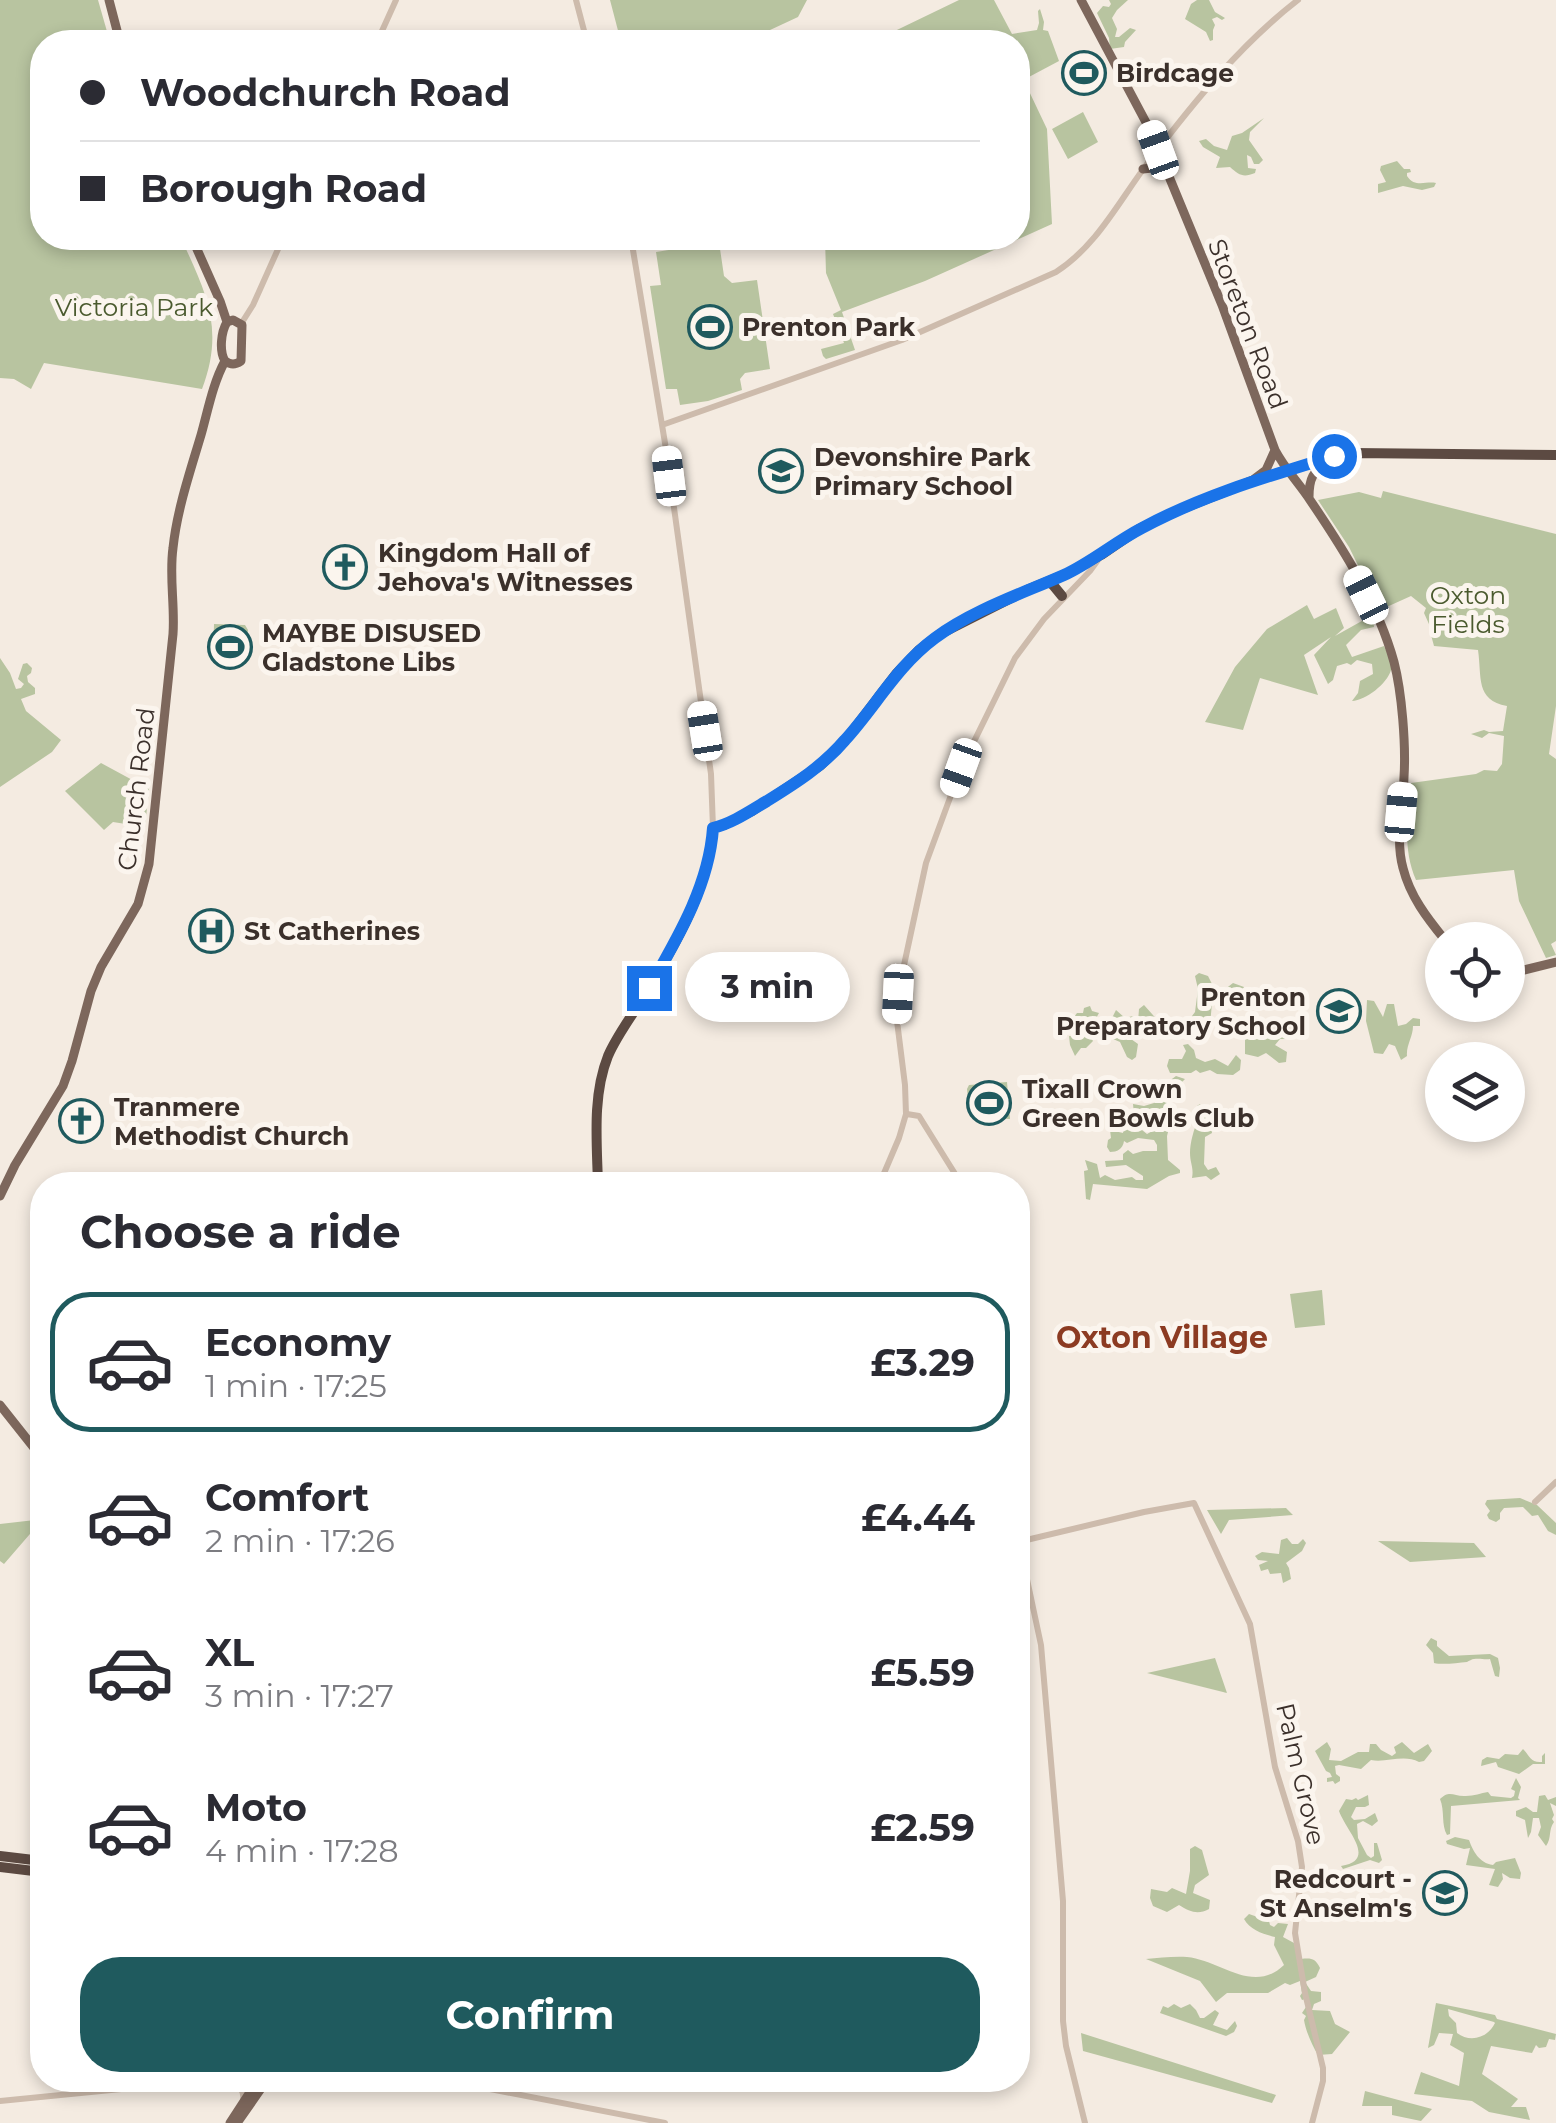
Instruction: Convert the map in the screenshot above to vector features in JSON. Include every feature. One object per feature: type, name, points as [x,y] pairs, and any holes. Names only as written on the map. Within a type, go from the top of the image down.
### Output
[{"type":"highway","points":[[598,1172],[597,1110],[604,1068],[698,893],[713,828],[752,810],[821,765],[844,742],[896,674],[940,634],[1068,573],[1139,529],[1179,510],[1252,481],[1334,456],[1371,451],[1556,455]]},
{"type":"highway","points":[[1048,582],[1061,598]]},
{"type":"highway","points":[[0,1856],[30,1860]]},
{"type":"highway","points":[[0,1866],[30,1870]]},
{"type":"main road","points":[[110,0],[117,30]]},
{"type":"main road","name":"Storeton Road","points":[[1081,0],[1144,116],[1222,304],[1275,450],[1353,569],[1390,650],[1398,682],[1404,757],[1402,862],[1414,896],[1432,922]]},
{"type":"main road","points":[[1143,169],[1166,171]]},
{"type":"main road","points":[[197,250],[227,322]]},
{"type":"main road","points":[[227,322],[241,324],[243,333],[242,361],[230,364],[222,356],[227,322]]},
{"type":"main road","name":"Church Road","points":[[0,1196],[63,1086],[101,967],[132,917],[144,886],[174,634],[172,549],[189,475],[226,360]]},
{"type":"main road","points":[[1252,481],[1266,470],[1275,450]]},
{"type":"main road","points":[[1308,498],[1314,471],[1334,456]]},
{"type":"main road","points":[[1525,970],[1556,962]]},
{"type":"main road","points":[[0,1405],[30,1443]]},
{"type":"main road","points":[[234,2123],[250,2092]]},
{"type":"main road","points":[[234,2123],[258,2092]]},
{"type":"street","points":[[382,30],[396,0]]},
{"type":"street","points":[[576,0],[584,30]]},
{"type":"street","points":[[662,426],[902,340],[1056,272],[1093,240],[1200,97],[1250,43],[1298,0]]},
{"type":"street","points":[[241,324],[278,250]]},
{"type":"street","points":[[632,250],[662,426],[711,774],[713,828]]},
{"type":"street","points":[[885,1172],[906,1114],[896,1021],[898,994],[926,862],[961,768],[1009,670],[1061,598],[1090,572],[1101,555]]},
{"type":"street","points":[[1068,573],[1075,587]]},
{"type":"street","points":[[1061,598],[1068,573]]},
{"type":"street","points":[[906,1114],[919,1116],[953,1172]]},
{"type":"street","points":[[1535,1502],[1556,1482]]},
{"type":"street","name":"Palm Grove","points":[[1030,1537],[1194,1502],[1250,1624],[1275,1767],[1298,1840],[1302,1866],[1294,1933],[1323,2068],[1312,2123]]},
{"type":"street","points":[[1030,1595],[1041,1645],[1063,1901],[1063,2021],[1084,2123]]},
{"type":"street","points":[[0,2101],[91,2092]]},
{"type":"street","points":[[241,2106],[242,2092]]},
{"type":"street","points":[[499,2092],[618,2118],[664,2123]]},
{"type":"green space","name":"Victoria Park","points":[[0,0],[98,0],[107,30],[30,30],[30,250],[186,250],[210,311],[209,367],[202,389],[44,363],[31,389],[14,379],[0,378]]},
{"type":"green space","points":[[610,0],[807,0],[798,17],[770,30],[618,30]]},
{"type":"green space","points":[[959,0],[994,0],[1010,30],[897,30]]},
{"type":"green space","points":[[1109,0],[1128,0],[1112,18],[1117,29],[1115,37],[1130,28],[1136,30],[1124,47],[1110,49],[1097,13],[1103,6],[1109,7]]},
{"type":"green space","points":[[1197,0],[1209,0],[1215,12],[1225,18],[1212,19],[1213,40],[1185,19]]},
{"type":"green space","points":[[1040,9],[1043,30],[1048,31],[1059,61],[1030,76],[1030,31],[1037,30]]},
{"type":"green space","points":[[1030,93],[1047,129],[1052,224],[1030,234]]},
{"type":"green space","points":[[1083,112],[1098,142],[1068,159],[1052,129]]},
{"type":"green space","points":[[1264,118],[1250,132],[1249,140],[1263,160],[1254,164],[1247,155],[1248,168],[1256,169],[1255,173],[1244,175],[1230,167],[1216,168],[1220,157],[1199,141],[1206,139],[1227,150],[1232,136]]},
{"type":"green space","points":[[1397,161],[1404,169],[1410,169],[1410,180],[1436,183],[1434,187],[1422,190],[1403,186],[1378,193],[1378,184],[1386,182],[1381,166]]},
{"type":"green space","name":"Prenton Park","points":[[720,250],[724,276],[732,283],[757,280],[770,369],[745,373],[740,379],[742,390],[680,405],[677,389],[666,389],[650,286],[661,285],[656,252]]},
{"type":"green space","points":[[825,250],[994,250],[842,312],[855,350],[826,359],[821,349],[844,343],[833,314],[841,310],[826,273]]},
{"type":"green space","name":"Oxton Fields","points":[[1383,491],[1556,534],[1556,706],[1549,754],[1556,759],[1556,941],[1551,944],[1556,955],[1546,958],[1519,901],[1514,870],[1416,880],[1407,844],[1411,783],[1497,771],[1502,764],[1504,736],[1489,733],[1482,738],[1471,734],[1503,731],[1507,706],[1485,693],[1478,650],[1434,646],[1426,608],[1411,596],[1380,610],[1349,547],[1318,500],[1359,492],[1381,498]]},
{"type":"green space","points":[[1307,605],[1314,619],[1336,608],[1344,628],[1335,636],[1373,617],[1374,627],[1361,630],[1346,645],[1352,657],[1384,646],[1392,664],[1381,686],[1352,701],[1360,681],[1373,674],[1372,664],[1357,660],[1351,665],[1337,666],[1328,684],[1314,655],[1331,637],[1304,655],[1318,695],[1260,678],[1243,730],[1205,722],[1235,667],[1267,629]]},
{"type":"green space","name":"MAYBE DISUSED Gladstone Libs","points":[[214,624],[245,625],[246,664],[213,663]]},
{"type":"green space","points":[[0,658],[16,689],[24,684],[18,679],[23,664],[32,668],[27,676],[35,694],[21,699],[26,711],[61,740],[52,752],[0,787]]},
{"type":"green space","points":[[101,763],[149,789],[145,827],[113,822],[104,830],[65,791]]},
{"type":"green space","points":[[1195,976],[1208,976],[1216,992],[1233,983],[1244,987],[1239,1002],[1234,991],[1227,993],[1222,1008],[1212,1003],[1210,1025],[1197,1031],[1186,1024],[1195,1012]]},
{"type":"green space","points":[[1367,1000],[1374,1001],[1383,1017],[1387,1004],[1394,1004],[1398,1026],[1413,1018],[1420,1019],[1420,1026],[1413,1026],[1407,1056],[1401,1060],[1395,1046],[1389,1044],[1383,1054],[1374,1053],[1366,1021]]},
{"type":"green space","points":[[1144,1005],[1161,1024],[1149,1034],[1133,1036],[1131,1039],[1138,1044],[1132,1060],[1120,1042],[1113,1039],[1108,1026],[1116,1010],[1138,1022],[1139,1009]]},
{"type":"green space","points":[[1090,1006],[1099,1013],[1088,1033],[1093,1041],[1075,1056],[1069,1036],[1076,1037],[1080,1027],[1074,1017]]},
{"type":"green space","points":[[1252,1022],[1284,1035],[1287,1039],[1280,1039],[1275,1045],[1287,1052],[1286,1062],[1279,1063],[1266,1053],[1258,1057],[1245,1054],[1245,1026]]},
{"type":"green space","points":[[1188,1044],[1196,1058],[1205,1062],[1215,1059],[1228,1066],[1236,1055],[1241,1060],[1240,1070],[1233,1075],[1210,1070],[1170,1073],[1169,1059],[1182,1059],[1186,1051],[1183,1045]]},
{"type":"green space","points":[[1176,1076],[1185,1079],[1170,1094],[1164,1112],[1151,1116],[1134,1114],[1133,1104],[1154,1103],[1157,1090]]},
{"type":"green space","name":"Tixall Crown Green Bowls Club","points":[[1007,1082],[1010,1119],[970,1117],[969,1085]]},
{"type":"green space","points":[[1200,1104],[1212,1133],[1205,1137],[1204,1164],[1208,1170],[1216,1167],[1220,1174],[1211,1180],[1206,1176],[1192,1178],[1190,1149]]},
{"type":"green space","points":[[1125,1115],[1132,1116],[1132,1122],[1147,1134],[1158,1128],[1160,1122],[1170,1124],[1168,1160],[1180,1173],[1147,1189],[1093,1184],[1090,1200],[1086,1199],[1085,1160],[1097,1164],[1100,1178],[1105,1175],[1115,1180],[1143,1180],[1126,1165],[1106,1167],[1105,1161],[1123,1160],[1128,1150],[1133,1154],[1157,1151],[1154,1140],[1138,1138],[1124,1141],[1119,1150],[1110,1152],[1110,1130],[1123,1133]]},
{"type":"green space","points":[[1322,1290],[1325,1325],[1295,1328],[1290,1294]]},
{"type":"green space","points":[[1520,1498],[1537,1505],[1556,1523],[1556,1535],[1548,1531],[1538,1515],[1532,1516],[1523,1507],[1504,1508],[1496,1522],[1489,1519],[1487,1500]]},
{"type":"green space","points":[[1286,1508],[1293,1515],[1229,1520],[1221,1534],[1207,1510]]},
{"type":"green space","points":[[30,1521],[30,1534],[4,1564],[0,1561],[0,1524]]},
{"type":"green space","points":[[1287,1538],[1292,1544],[1303,1539],[1306,1543],[1286,1563],[1291,1579],[1283,1583],[1281,1573],[1261,1571],[1259,1565],[1268,1561],[1255,1556],[1262,1552],[1279,1554],[1281,1540]]},
{"type":"green space","points":[[1378,1541],[1474,1543],[1486,1557],[1410,1562]]},
{"type":"green space","points":[[1431,1638],[1449,1656],[1490,1654],[1498,1658],[1499,1677],[1495,1676],[1490,1659],[1434,1663],[1433,1653],[1426,1645]]},
{"type":"green space","points":[[1215,1658],[1227,1693],[1147,1673]]},
{"type":"green space","points":[[1327,1742],[1331,1749],[1329,1760],[1341,1761],[1358,1752],[1369,1752],[1370,1744],[1392,1756],[1396,1753],[1394,1747],[1402,1742],[1414,1753],[1428,1744],[1432,1751],[1419,1762],[1371,1760],[1361,1769],[1335,1766],[1340,1781],[1335,1784],[1327,1782],[1332,1777],[1315,1751]]},
{"type":"green space","points":[[1523,1749],[1538,1762],[1542,1762],[1545,1753],[1545,1764],[1533,1764],[1519,1774],[1498,1767],[1496,1762],[1481,1766],[1487,1757],[1518,1755]]},
{"type":"green space","points":[[1516,1778],[1521,1787],[1520,1800],[1451,1806],[1447,1835],[1440,1799],[1443,1796],[1488,1792],[1491,1796],[1511,1798]]},
{"type":"green space","points":[[1368,1795],[1369,1805],[1356,1807],[1351,1817],[1365,1819],[1375,1813],[1378,1821],[1372,1826],[1363,1821],[1357,1824],[1358,1838],[1371,1858],[1377,1843],[1382,1860],[1343,1869],[1341,1866],[1357,1858],[1358,1851],[1339,1811],[1346,1799],[1358,1800]]},
{"type":"green space","points":[[1545,1795],[1548,1800],[1556,1797],[1556,1806],[1550,1803],[1554,1822],[1546,1846],[1538,1835],[1539,1818],[1533,1818],[1528,1838],[1525,1820],[1516,1816],[1516,1811],[1526,1807],[1537,1812],[1539,1796]]},
{"type":"green space","points":[[1455,1837],[1469,1840],[1477,1856],[1488,1864],[1515,1858],[1520,1879],[1502,1873],[1498,1887],[1489,1885],[1495,1869],[1466,1865],[1470,1848],[1447,1844]]},
{"type":"green space","points":[[1195,1846],[1202,1850],[1209,1875],[1195,1885],[1193,1893],[1210,1900],[1209,1909],[1194,1912],[1179,1905],[1167,1912],[1153,1906],[1151,1889],[1167,1892],[1172,1888],[1186,1894],[1190,1849]]},
{"type":"green space","points":[[1249,1914],[1269,1921],[1274,1927],[1278,1923],[1288,1924],[1283,1937],[1294,1943],[1301,1959],[1312,1959],[1320,1968],[1316,1977],[1305,1982],[1311,1991],[1321,1992],[1321,2001],[1312,2010],[1330,2011],[1335,2024],[1350,2032],[1332,2054],[1318,2055],[1310,2038],[1302,2013],[1306,2007],[1300,1996],[1300,1981],[1285,1983],[1268,1993],[1227,1993],[1216,2002],[1200,1981],[1146,1959],[1187,1957],[1248,1976],[1272,1973],[1284,1965],[1274,1945],[1275,1937],[1250,1926],[1244,1919]]},
{"type":"green space","points":[[1436,2003],[1495,2015],[1497,2019],[1556,2034],[1555,2040],[1549,2039],[1546,2047],[1536,2045],[1532,2053],[1491,2046],[1482,2074],[1518,2099],[1511,2107],[1526,2107],[1530,2120],[1489,2112],[1472,2101],[1414,2094],[1421,2072],[1459,2086],[1464,2053],[1450,2045],[1453,2034],[1439,2033],[1434,2045],[1428,2048]],"holes":[[[1448,2009],[1495,2023],[1483,2035],[1467,2038],[1457,2033]]]},
{"type":"green space","points":[[1174,2004],[1181,2008],[1190,2004],[1200,2018],[1215,2010],[1219,2013],[1213,2025],[1227,2030],[1235,2021],[1237,2026],[1226,2036],[1160,2013],[1163,2006]]},
{"type":"green space","points":[[1081,2033],[1276,2095],[1272,2103],[1083,2051]]},
{"type":"green space","points":[[1365,2091],[1432,2109],[1421,2121],[1392,2115],[1392,2106],[1362,2106]]},
{"type":"place","name":"Birdcage","points":[[1084,73]]},
{"type":"place","name":"Prenton Park","points":[[710,327]]},
{"type":"place","name":"Devonshire Park Primary School","points":[[781,471]]},
{"type":"place","name":"Kingdom Hall of Jehova's Witnesses","points":[[345,567]]},
{"type":"place","name":"MAYBE DISUSED Gladstone Libs","points":[[230,647]]},
{"type":"place","name":"St Catherines","points":[[211,931]]},
{"type":"place","name":"Prenton Preparatory School","points":[[1339,1011]]},
{"type":"place","name":"Tixall Crown Green Bowls Club","points":[[989,1103]]},
{"type":"place","name":"Tranmere Methodist Church","points":[[81,1121]]},
{"type":"place","name":"Redcourt - St Anselm's","points":[[1445,1893]]},
{"type":"district","name":"Oxton Village","points":[[1162,1338]]},
{"type":"route","points":[[649,988],[698,893],[713,828],[752,810],[821,765],[919,650],[940,634],[1070,572],[1139,529],[1179,510],[1252,481],[1334,456]]}]
